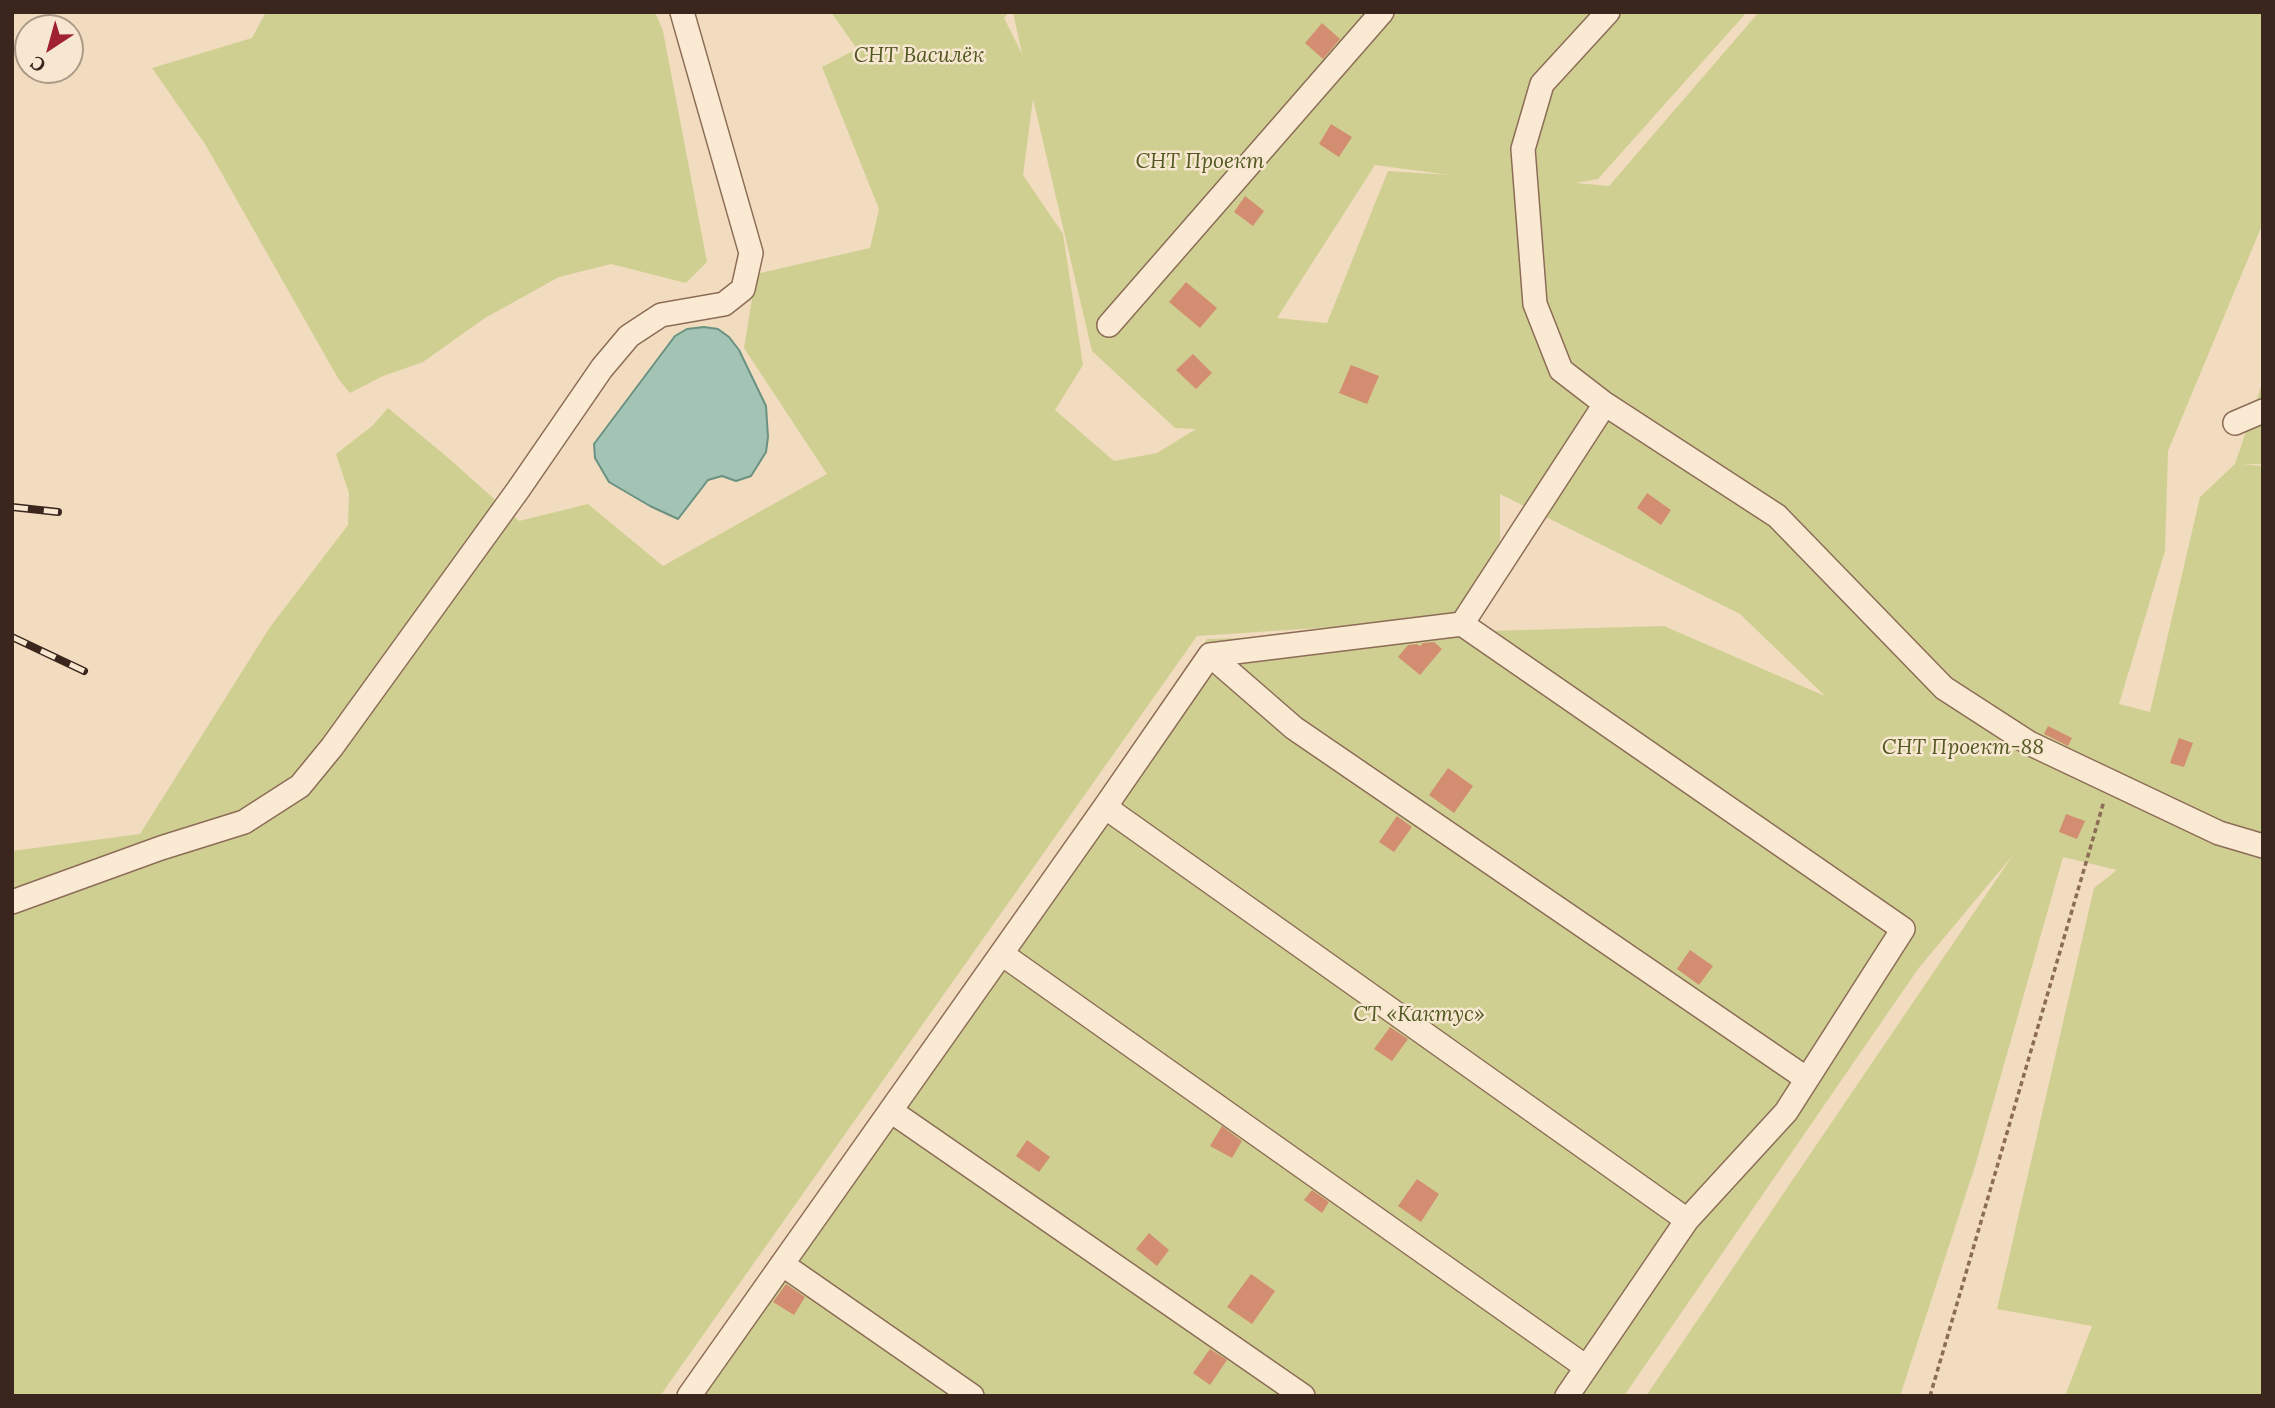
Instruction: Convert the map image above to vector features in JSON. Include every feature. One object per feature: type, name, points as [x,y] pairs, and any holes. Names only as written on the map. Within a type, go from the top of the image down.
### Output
[{"type":"lane","points":[[12,902],[161,848],[244,822],[300,786],[332,747],[518,490],[602,368],[629,336],[661,315],[724,304],[743,289],[751,253],[682,12]]},
{"type":"lane","points":[[1110,325],[1382,12]]},
{"type":"lane","points":[[1608,12],[1542,84],[1522,149],[1535,304],[1561,370],[1605,404],[1777,516],[1944,688],[2029,743],[2219,833],[2263,846]]},
{"type":"lane","points":[[1462,624],[1605,404]]},
{"type":"lane","points":[[2235,423],[2263,411]]},
{"type":"lane","points":[[690,1396],[1210,655],[1462,624],[1903,929],[1786,1112],[1687,1220],[1567,1396]]},
{"type":"lane","points":[[1210,655],[1294,728],[1807,1079]]},
{"type":"lane","points":[[1105,807],[1687,1220]]},
{"type":"lane","points":[[1002,954],[1586,1367]]},
{"type":"lane","points":[[891,1111],[1303,1396]]},
{"type":"lane","points":[[782,1264],[972,1396]]},
{"type":"path","points":[[1930,1396],[2109,782]]},
{"type":"green space","points":[[266,12],[655,12],[663,31],[707,262],[686,283],[611,264],[559,277],[485,318],[423,362],[383,376],[350,393],[339,380],[205,144],[152,68],[252,38]]},
{"type":"green space","points":[[831,12],[1009,12],[1004,18],[1022,54],[1013,12],[1747,12],[1598,179],[1576,183],[1609,186],[1759,12],[2263,12],[2263,223],[2168,451],[2165,551],[2119,704],[2150,712],[2200,497],[2235,464],[2263,381],[2263,464],[2243,464],[2263,466],[2263,1396],[2065,1396],[2092,1326],[1997,1309],[2094,888],[2117,870],[2063,857],[1976,1163],[1900,1396],[1646,1396],[2013,855],[1918,969],[1624,1396],[675,1396],[1207,639],[1664,626],[1825,696],[1740,614],[1500,494],[1500,541],[1455,619],[1197,636],[660,1396],[12,1396],[12,851],[140,834],[270,627],[348,525],[349,493],[336,454],[372,426],[388,408],[519,521],[588,504],[663,566],[827,474],[744,348],[756,274],[870,248],[879,209],[822,67],[857,49]],"holes":[[[1033,99],[1092,351],[1175,428],[1196,429],[1157,453],[1114,461],[1055,410],[1083,365],[1063,234],[1023,175]],[[1375,165],[1450,175],[1388,171],[1327,323],[1277,318]]]},
{"type":"shaded area","points":[[687,329],[718,329],[729,337],[739,350],[766,406],[766,452],[751,476],[736,481],[722,476],[708,480],[678,519],[609,482],[595,458],[594,444],[675,336]]},
{"type":"building","points":[[1322,23],[1340,39],[1323,59],[1305,43]]},
{"type":"building","points":[[1331,124],[1352,137],[1339,157],[1319,144]]},
{"type":"building","points":[[1245,196],[1264,211],[1253,226],[1234,212]]},
{"type":"building","points":[[1186,282],[1217,308],[1200,328],[1169,302]]},
{"type":"building","points":[[1193,354],[1212,373],[1196,389],[1176,370]]},
{"type":"building","points":[[1351,365],[1379,376],[1367,404],[1339,393]]},
{"type":"building","points":[[1647,493],[1671,510],[1661,525],[1637,508]]},
{"type":"building","points":[[1434,642],[1442,649],[1420,675],[1398,657],[1408,645],[1420,646]]},
{"type":"building","points":[[2048,726],[2072,738],[2068,746],[2044,734]]},
{"type":"building","points":[[2179,738],[2193,743],[2184,767],[2170,763]]},
{"type":"building","points":[[1448,768],[1473,786],[1454,813],[1429,795]]},
{"type":"building","points":[[2066,814],[2085,821],[2077,839],[2059,832]]},
{"type":"building","points":[[1397,816],[1412,827],[1394,852],[1379,842]]},
{"type":"building","points":[[1690,950],[1713,966],[1699,985],[1677,969]]},
{"type":"building","points":[[1390,1027],[1408,1039],[1392,1061],[1374,1049]]},
{"type":"building","points":[[1222,1126],[1242,1141],[1232,1158],[1210,1146]]},
{"type":"building","points":[[1027,1140],[1050,1157],[1039,1172],[1016,1156]]},
{"type":"building","points":[[1417,1179],[1439,1194],[1421,1222],[1398,1206]]},
{"type":"building","points":[[1312,1190],[1329,1202],[1322,1213],[1304,1200]]},
{"type":"building","points":[[1149,1233],[1169,1250],[1157,1266],[1136,1249]]},
{"type":"building","points":[[1251,1274],[1275,1291],[1252,1324],[1227,1307]]},
{"type":"building","points":[[786,1284],[805,1297],[794,1315],[773,1302]]},
{"type":"building","points":[[1210,1349],[1227,1360],[1210,1385],[1193,1373]]},
{"type":"railway","points":[[12,507],[58,512]]},
{"type":"railway","points":[[12,637],[84,671]]},
{"type":"park label","name":"СНТ Василёк","points":[[919,56]]},
{"type":"park label","name":"СНТ Проект","points":[[1200,162]]},
{"type":"park label","name":"СНТ Проект-88","points":[[1963,748]]},
{"type":"park label","name":"СТ «Кактус»","points":[[1419,1015]]}]
